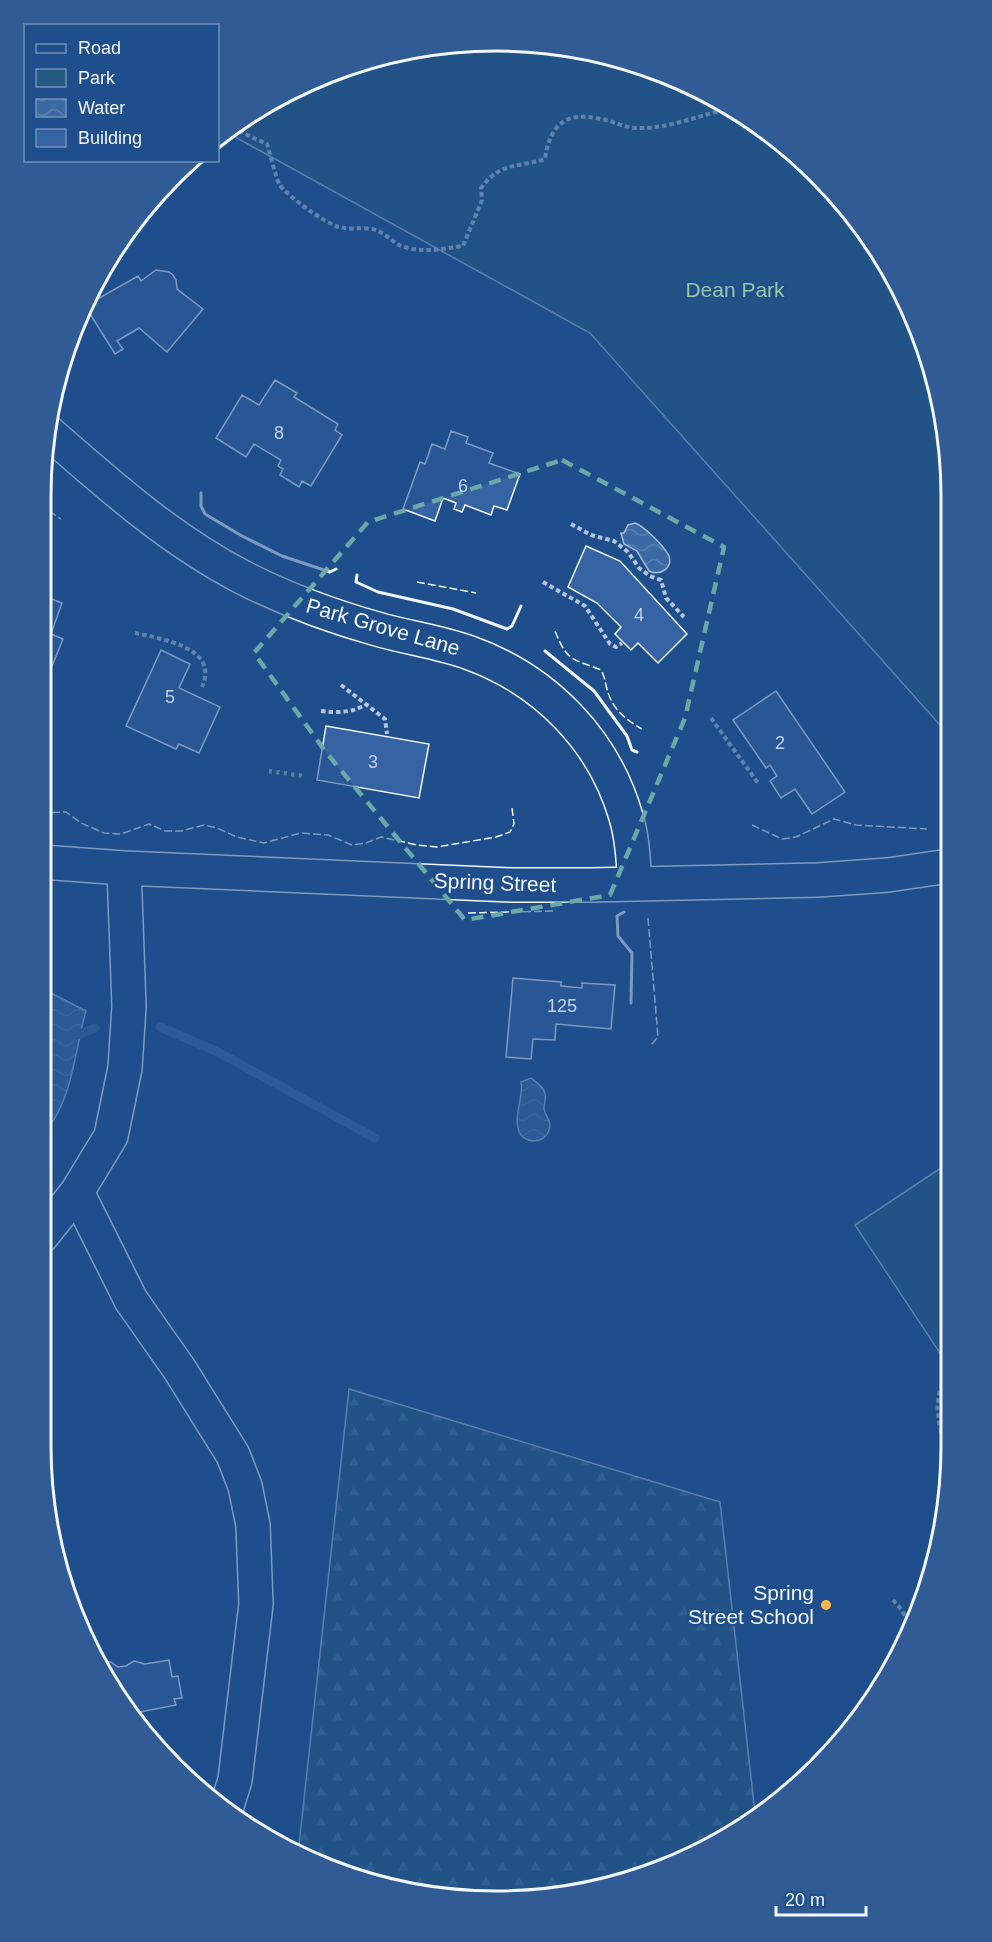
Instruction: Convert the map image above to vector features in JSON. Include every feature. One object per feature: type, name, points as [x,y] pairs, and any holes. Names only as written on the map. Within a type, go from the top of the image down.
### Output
[{"type":"street","name":"Park Grove Lane","points":[[55,438],[153,521],[196,551],[243,578],[341,618],[468,652],[511,671],[532,684],[568,715],[597,753],[609,774],[627,818],[632,841],[635,884]]},
{"type":"street","name":"Spring Street","points":[[51,863],[512,885],[818,880],[888,875],[941,867]]},
{"type":"street","points":[[51,1224],[77,1192],[111,1137],[125,1068],[129,1006],[124,868]]},
{"type":"street","points":[[77,1192],[130,1300],[180,1370],[227,1446],[245,1486],[253,1525],[256,1604],[235,1779],[228,1801]]},
{"type":"path","points":[[241,132],[267,144],[279,183],[300,203],[337,227],[354,230],[371,229],[414,251],[463,246],[482,200],[481,188],[488,178],[513,164],[530,164],[545,159],[553,130],[564,121],[578,115],[601,118],[635,128],[667,125],[718,111]]},
{"type":"path","points":[[571,524],[591,535],[614,542],[628,552],[639,568],[661,580],[666,598],[684,617]]},
{"type":"path","points":[[543,582],[585,606],[610,644],[616,647],[622,643]]},
{"type":"path","points":[[135,633],[171,641],[198,655],[205,668],[206,678],[202,687]]},
{"type":"path","points":[[341,685],[385,719],[387,734]]},
{"type":"path","points":[[321,711],[340,713],[354,711],[365,705]]},
{"type":"path","points":[[711,718],[758,783]]},
{"type":"path","points":[[941,1388],[936,1408],[941,1436]]},
{"type":"path","points":[[893,1600],[906,1618]]},
{"type":"highlighted area","points":[[562,460],[724,547],[685,718],[610,895],[465,920],[325,751],[254,653],[368,522]]},
{"type":"green space","name":"Dean Park","points":[[467,52],[525,52],[611,66],[666,85],[719,111],[767,143],[789,161],[831,203],[866,249],[895,299],[926,381],[940,467],[941,726],[590,333],[234,137],[299,97],[381,66]]},
{"type":"green space","points":[[941,1168],[941,1354],[855,1225]]},
{"type":"green space","points":[[349,1389],[720,1502],[754,1808],[693,1845],[639,1867],[583,1882],[525,1890],[467,1890],[409,1882],[353,1867],[299,1845]]},
{"type":"water","points":[[635,523],[649,532],[667,552],[669,565],[661,572],[649,571],[637,551],[624,544],[621,533],[624,533],[628,525]]},
{"type":"water","points":[[51,993],[86,1011],[71,1077],[60,1109],[52,1123]]},
{"type":"water","points":[[531,1078],[545,1092],[544,1109],[550,1126],[545,1137],[534,1141],[520,1134],[517,1122],[521,1082]]},
{"type":"building","points":[[156,270],[169,272],[176,280],[177,289],[203,309],[167,352],[139,328],[117,341],[123,349],[115,354],[90,314],[97,299],[138,276],[141,281]]},
{"type":"building","points":[[275,380],[297,393],[294,397],[338,424],[335,430],[342,435],[311,486],[302,481],[299,487],[280,475],[283,469],[278,466],[281,460],[254,444],[246,457],[216,438],[242,395],[259,405]]},
{"type":"building","points":[[451,431],[468,437],[466,443],[493,453],[489,463],[520,474],[507,510],[494,506],[491,515],[465,505],[462,512],[454,509],[456,503],[443,498],[435,521],[403,509],[420,462],[425,464],[432,444],[445,449]]},
{"type":"building","points":[[586,546],[620,561],[687,634],[658,663],[638,643],[631,650],[615,634],[621,627],[597,603],[568,587]]},
{"type":"building","points":[[51,599],[62,603],[51,634]]},
{"type":"building","points":[[51,634],[63,639],[51,669]]},
{"type":"building","points":[[161,650],[190,664],[179,688],[220,707],[199,753],[179,744],[176,749],[126,726]]},
{"type":"building","points":[[776,691],[845,792],[812,814],[795,789],[781,798],[770,781],[777,776],[770,765],[766,768],[733,720]]},
{"type":"building","points":[[326,726],[429,744],[419,798],[317,780]]},
{"type":"building","points":[[513,978],[561,982],[561,986],[582,988],[582,983],[615,985],[611,1029],[556,1024],[555,1040],[533,1039],[531,1059],[506,1057]]},
{"type":"building","points":[[169,1660],[172,1677],[178,1676],[182,1698],[174,1699],[176,1705],[140,1712],[107,1662],[118,1667],[126,1666],[134,1661],[145,1664]]},
{"type":"waterway","points":[[160,1027],[218,1052],[375,1138]]},
{"type":"waterway","points":[[69,1038],[95,1028]]},
{"type":"hedge","points":[[269,771],[304,776]]},
{"type":"fence","points":[[51,512],[61,519]]},
{"type":"fence","points":[[417,582],[476,593]]},
{"type":"fence","points":[[555,631],[564,649],[572,658],[601,670],[609,696],[616,708],[642,729]]},
{"type":"fence","points":[[51,813],[66,812],[81,823],[104,833],[121,834],[149,824],[165,831],[181,831],[204,825],[237,837],[264,843],[301,833],[328,835],[352,845],[381,837],[437,847],[496,837],[510,832],[514,824],[512,808]]},
{"type":"fence","points":[[752,825],[782,839],[796,837],[834,819],[856,825],[927,829]]},
{"type":"fence","points":[[468,913],[555,911]]},
{"type":"fence","points":[[648,918],[658,1037],[651,1045]]},
{"type":"wall","points":[[201,493],[201,506],[205,514],[242,536],[282,556],[330,572],[336,569]]},
{"type":"wall","points":[[357,575],[356,582],[378,592],[453,609],[507,629],[512,626],[521,606]]},
{"type":"wall","points":[[545,651],[594,691],[627,736],[632,750],[637,752]]},
{"type":"wall","points":[[624,912],[617,916],[618,936],[632,953],[631,1003]]},
{"type":"place","name":"Spring Street School","points":[[826,1605]]}]
